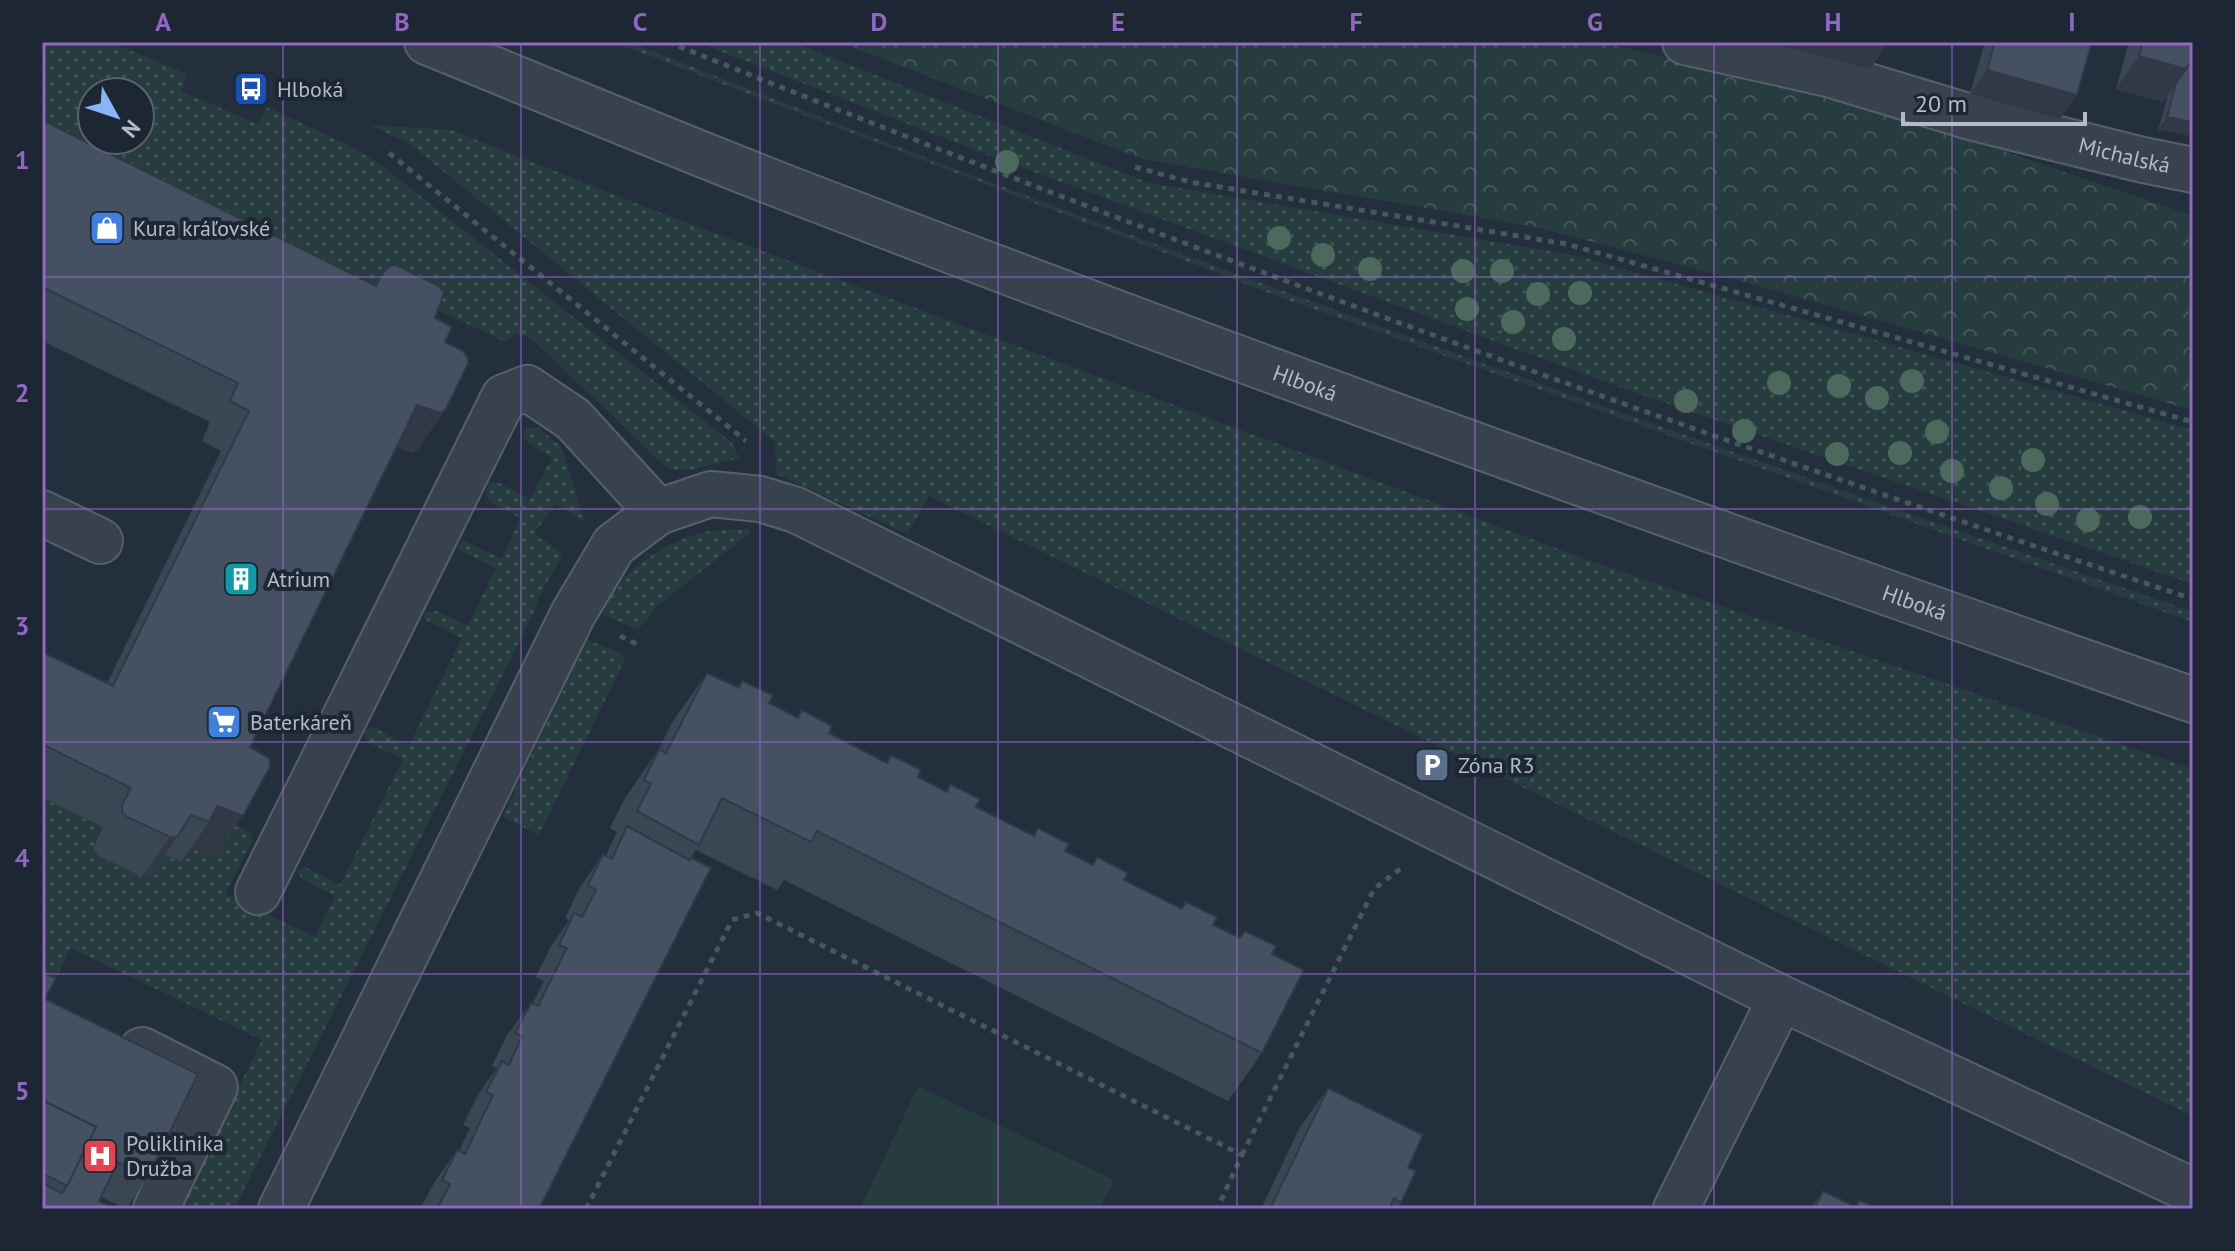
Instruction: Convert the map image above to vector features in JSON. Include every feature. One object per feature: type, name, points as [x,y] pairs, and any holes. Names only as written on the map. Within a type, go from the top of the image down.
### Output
[{"type":"street","name":"Hlboká","points":[[427,42],[783,186],[1173,334],[2193,700]]},
{"type":"street","name":"Michalská","points":[[1685,42],[1828,74],[1974,118],[2193,170]]},
{"type":"street","points":[[258,892],[504,397],[527,388],[573,419],[658,512]]},
{"type":"street","points":[[281,1209],[573,614],[614,545],[658,512],[711,494],[760,499],[796,510],[1781,998],[2193,1191]]},
{"type":"street","points":[[42,513],[100,541]]},
{"type":"street","points":[[1676,1209],[1781,998]]},
{"type":"street","points":[[106,1032],[215,1087],[156,1209]]},
{"type":"path","points":[[668,42],[894,133],[1450,339],[1793,464],[2193,599]]},
{"type":"path","points":[[389,153],[756,449]]},
{"type":"path","points":[[1135,167],[1190,182],[1567,244],[2193,422]]},
{"type":"path","points":[[1217,1209],[1374,889],[1449,833]]},
{"type":"path","points":[[586,1209],[732,920],[757,913],[1242,1155]]},
{"type":"green space","points":[[42,42],[110,42],[187,74],[181,91],[258,124],[267,107],[350,146],[380,164],[732,443],[739,458],[689,470],[672,470],[531,338],[516,333],[506,342],[431,307],[426,320],[42,142]]},
{"type":"green space","points":[[613,42],[630,42],[1018,193],[1408,336],[2193,612],[2193,622],[1288,300]]},
{"type":"green space","points":[[697,42],[792,42],[1149,183],[1578,256],[2193,430],[2193,584],[1611,384],[988,155]]},
{"type":"green space","points":[[839,42],[1600,42],[1894,113],[2193,216],[2193,410],[1734,279],[1536,227],[1142,159]]},
{"type":"green space","points":[[370,125],[451,130],[648,208],[1585,559],[2193,769],[2193,1116],[929,496],[907,534],[777,474],[774,441],[410,144]]},
{"type":"green space","points":[[527,427],[539,428],[561,447],[585,522],[555,504],[534,534],[563,554],[234,1209],[180,1209],[262,1040],[71,948],[42,1007],[42,798],[103,827],[95,842],[100,857],[142,877],[150,877],[163,855],[189,846],[215,856],[233,823],[252,834],[252,841],[225,894],[315,937],[335,896],[302,879],[297,871],[305,867],[340,885],[403,759],[367,742],[365,732],[375,728],[409,746],[462,638],[429,622],[424,618],[425,613],[437,611],[468,626],[496,568],[459,550],[457,546],[463,540],[502,559],[520,518],[494,504],[486,494],[487,488],[492,482],[499,483],[530,499],[552,458],[528,443],[523,436]]},
{"type":"green space","points":[[749,529],[750,533],[657,606],[638,630],[598,612],[630,572],[657,552],[705,532]]},
{"type":"green space","points":[[586,639],[621,654],[625,659],[539,835],[503,817]]},
{"type":"green space","points":[[918,1086],[1114,1180],[1100,1209],[861,1207]]},
{"type":"building","points":[[1995,42],[2092,42],[2077,95],[1987,70]]},
{"type":"building","points":[[2143,42],[2193,42],[2191,62],[2186,69],[2139,56]]},
{"type":"building","points":[[2193,53],[2193,122],[2167,117],[2176,83],[2191,62]]},
{"type":"building","name":"Atrium","points":[[42,120],[76,137],[76,156],[114,156],[376,286],[385,270],[396,265],[439,286],[444,293],[435,318],[452,327],[445,342],[463,351],[468,358],[446,409],[440,413],[417,405],[250,747],[270,759],[270,767],[243,816],[217,806],[209,822],[191,815],[177,837],[170,837],[122,812],[122,805],[131,788],[42,744],[42,652],[113,686],[249,411],[230,401],[238,383],[42,287]]},
{"type":"building","points":[[707,673],[739,688],[742,681],[773,695],[769,703],[798,718],[802,710],[832,726],[829,733],[887,763],[891,755],[921,770],[918,777],[947,792],[950,784],[980,799],[976,807],[1034,836],[1038,828],[1069,844],[1065,851],[1093,865],[1097,857],[1128,873],[1124,880],[1182,909],[1186,902],[1217,917],[1213,925],[1240,938],[1245,931],[1276,946],[1272,954],[1304,970],[1262,1053],[817,831],[811,842],[722,798],[699,845],[637,811],[651,784],[644,780],[659,749],[666,753]]},
{"type":"building","points":[[627,826],[689,860],[692,858],[711,868],[539,1209],[437,1209],[450,1184],[442,1180],[457,1150],[465,1154],[493,1095],[486,1092],[502,1061],[509,1065],[522,1036],[515,1033],[531,1003],[538,1006],[567,948],[559,945],[574,913],[582,917],[596,890],[588,885],[603,854],[612,859]]},
{"type":"building","points":[[42,929],[48,931],[42,944]]},
{"type":"building","name":"Poliklinika Družba","points":[[42,972],[56,978],[45,999],[198,1074],[148,1177],[118,1162],[99,1201],[116,1209],[42,1209],[42,1183],[62,1193],[96,1127],[42,1100]]},
{"type":"building","points":[[1328,1088],[1423,1135],[1408,1168],[1416,1171],[1401,1203],[1394,1198],[1389,1209],[1270,1209]]},
{"type":"building","points":[[42,1100],[96,1127],[67,1186],[42,1173]]},
{"type":"building","points":[[1823,1191],[1856,1207],[1859,1200],[1878,1209],[1814,1209]]},
{"type":"place","name":"Hlboká","points":[[251,89]]},
{"type":"place","name":"Kura kráľovské","points":[[107,228]]},
{"type":"place","name":"Atrium","points":[[241,579]]},
{"type":"place","name":"Baterkáreň","points":[[224,722]]},
{"type":"place","name":"Zóna R3","points":[[1432,765]]},
{"type":"place","name":"Poliklinika Družba","points":[[100,1156]]}]
